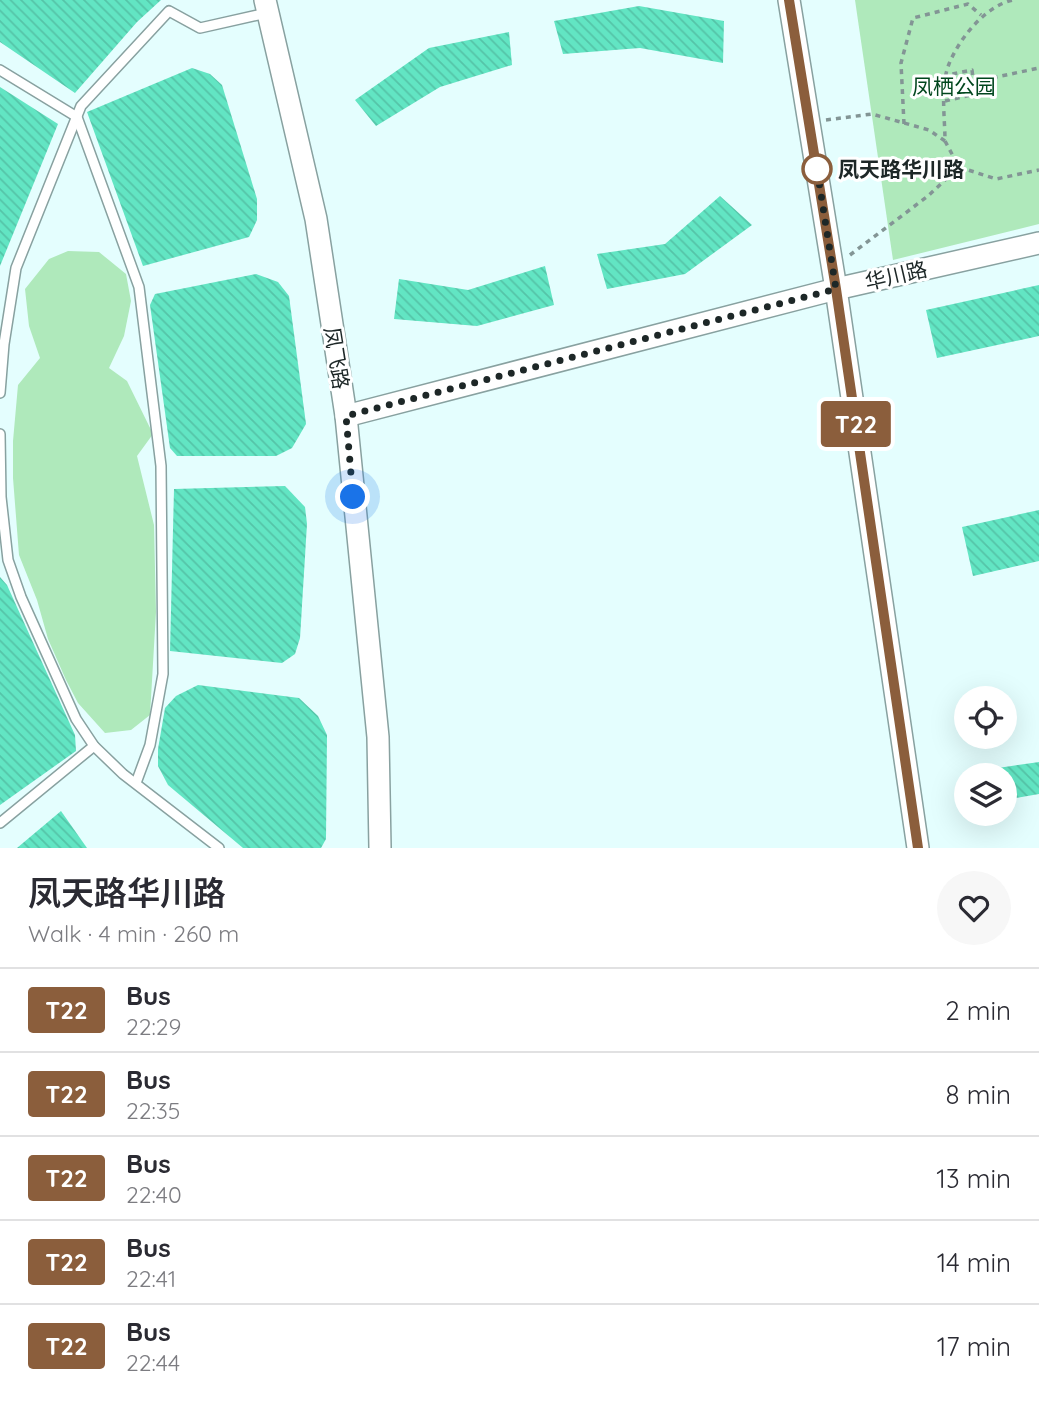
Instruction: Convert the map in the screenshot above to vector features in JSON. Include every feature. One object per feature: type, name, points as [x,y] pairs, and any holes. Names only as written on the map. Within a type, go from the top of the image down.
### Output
[{"type":"street","points":[[789,0],[835,279],[918,848]]},
{"type":"street","name":"凤飞路","points":[[267,6],[316,219],[346,416],[378,737],[380,848]]},
{"type":"street","name":"华川路","points":[[346,416],[835,279],[1039,243]]},
{"type":"lane","points":[[0,393],[3,328],[16,268],[81,106],[169,11],[200,29],[267,6]]},
{"type":"lane","points":[[0,70],[77,117],[139,287],[161,466],[163,674],[150,745],[136,783]]},
{"type":"lane","points":[[0,434],[3,550],[75,719],[94,746],[136,783],[219,848]]},
{"type":"lane","points":[[0,823],[94,746]]},
{"type":"path","points":[[944,141],[948,65],[981,15],[1013,0]]},
{"type":"path","points":[[904,124],[901,63],[914,18],[970,2],[981,15]]},
{"type":"path","points":[[973,82],[1039,68]]},
{"type":"path","points":[[945,101],[975,94],[972,70],[947,75]]},
{"type":"path","points":[[809,122],[872,114],[929,130],[944,141],[960,167],[996,178],[1039,170]]},
{"type":"path","points":[[835,279],[960,167]]},
{"type":"green space","name":"凤栖公园","points":[[855,0],[1039,0],[1039,224],[893,260]]},
{"type":"green space","points":[[68,251],[99,252],[126,274],[131,301],[124,336],[109,368],[127,381],[153,434],[137,456],[154,525],[156,612],[150,715],[131,730],[105,733],[78,703],[48,639],[37,600],[19,555],[13,478],[18,385],[40,358],[29,326],[25,289],[49,259]]},
{"type":"building","points":[[0,0],[161,0],[137,22],[75,93],[0,42]]},
{"type":"building","points":[[639,6],[724,21],[723,63],[640,48],[563,54],[554,21]]},
{"type":"building","points":[[509,32],[512,65],[440,87],[376,126],[355,100],[429,48]]},
{"type":"building","points":[[192,68],[210,74],[222,85],[257,199],[257,220],[249,237],[143,266],[87,112]]},
{"type":"building","points":[[0,87],[58,124],[0,266]]},
{"type":"building","points":[[720,196],[752,225],[685,274],[607,289],[597,254],[665,244]]},
{"type":"building","points":[[545,266],[554,305],[477,326],[394,319],[399,279],[468,290]]},
{"type":"building","points":[[256,274],[278,282],[289,296],[306,424],[292,448],[276,456],[177,456],[170,448],[150,305],[155,294]]},
{"type":"building","points":[[1039,285],[1039,336],[937,358],[926,310]]},
{"type":"building","points":[[285,486],[305,507],[307,524],[300,638],[295,654],[282,663],[170,651],[174,489]]},
{"type":"building","points":[[1039,510],[1039,561],[973,576],[962,527]]},
{"type":"building","points":[[0,577],[7,585],[75,735],[76,751],[0,805]]},
{"type":"building","points":[[198,685],[299,698],[318,716],[327,735],[326,839],[321,848],[243,848],[168,785],[158,766],[165,708],[176,696]]},
{"type":"building","points":[[1039,762],[1039,794],[1017,798],[1017,765]]},
{"type":"building","points":[[61,811],[87,848],[17,848]]},
{"type":"bus line","name":"T22","points":[[789,0],[836,289],[918,848]]},
{"type":"place","name":"凤天路华川路","points":[[817,169]]},
{"type":"route","points":[[353,497],[346,416],[836,289],[817,169]]}]
